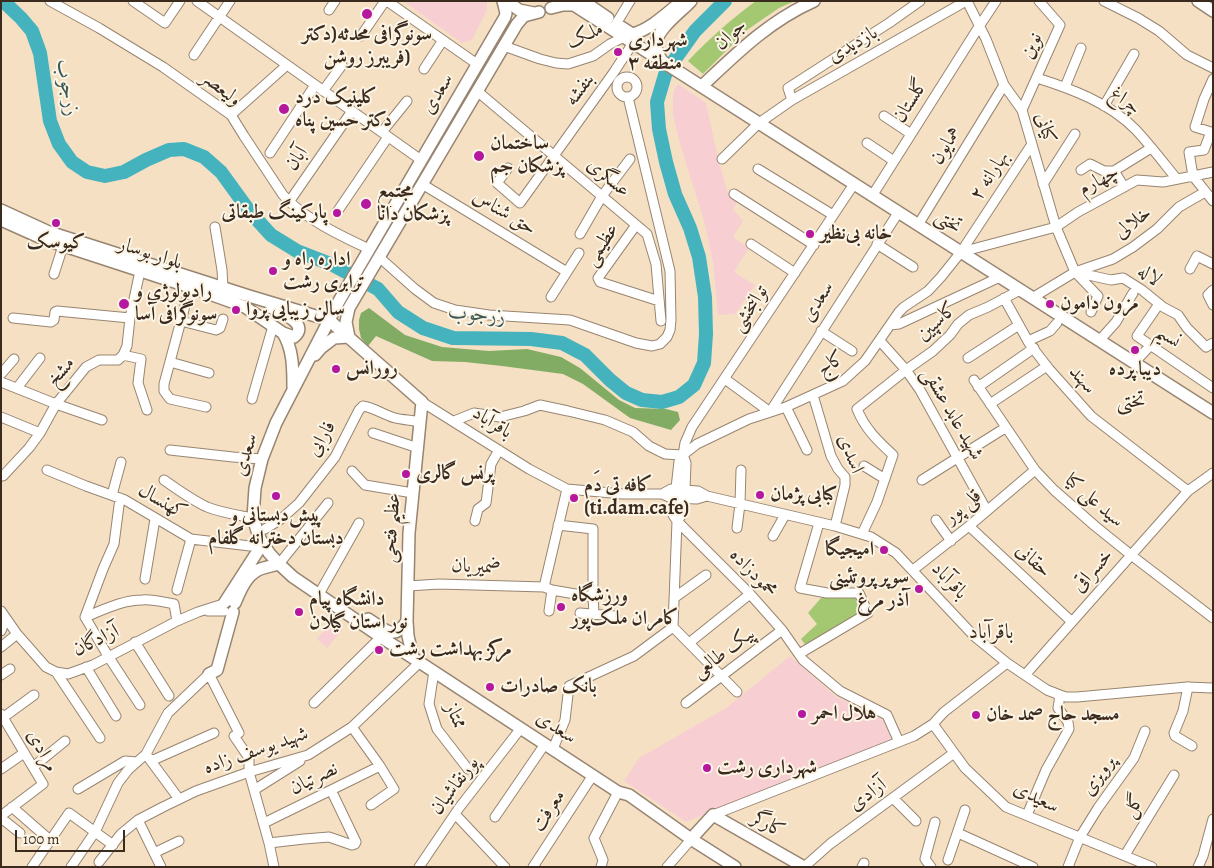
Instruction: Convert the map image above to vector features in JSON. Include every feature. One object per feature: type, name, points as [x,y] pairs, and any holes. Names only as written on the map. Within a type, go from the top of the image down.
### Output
[{"type":"main road","points":[[505,1],[521,11],[539,12]]},
{"type":"main road","name":"سعدی","points":[[505,1],[505,17],[366,253],[276,423],[262,459],[255,488],[253,518],[269,554],[293,576],[381,637],[618,792],[628,795],[724,867]]},
{"type":"main road","name":"تختی","points":[[583,1],[616,24],[630,38]]},
{"type":"main road","points":[[630,38],[682,1]]},
{"type":"main road","points":[[662,62],[656,48],[658,35],[691,1]]},
{"type":"main road","name":"جوان","points":[[702,86],[762,31],[798,8],[814,1]]},
{"type":"main road","points":[[1198,1],[1213,11]]},
{"type":"main road","name":"تختی","points":[[539,12],[556,5],[574,5],[630,38],[662,62],[1213,413]]},
{"type":"main road","name":"سعدی","points":[[349,337],[346,322],[350,308],[422,184],[522,18],[539,12]]},
{"type":"main road","name":"بلوار بوسار","points":[[1,210],[49,232],[329,320]]},
{"type":"main road","name":"بلوار بوسار","points":[[1,220],[46,240],[245,307],[278,330]]},
{"type":"main road","points":[[249,296],[296,322],[299,328],[298,334],[294,337],[278,330]]},
{"type":"main road","points":[[339,301],[350,308]]},
{"type":"main road","name":"باقرآباد","points":[[329,320],[422,402]]},
{"type":"main road","points":[[278,330],[286,338],[293,363],[293,390]]},
{"type":"main road","points":[[307,364],[321,348],[334,338],[349,337]]},
{"type":"main road","name":"عظیم فتحی","points":[[416,659],[408,636],[407,621],[409,534],[422,402]]},
{"type":"main road","points":[[209,674],[227,607],[240,590],[263,543]]},
{"type":"main road","points":[[248,573],[278,564]]},
{"type":"main road","points":[[319,594],[332,595],[387,631],[398,632],[407,621]]},
{"type":"main road","points":[[690,841],[713,815]]},
{"type":"main road","name":"کارگر","points":[[713,815],[804,867]]},
{"type":"main road","name":"سعدی","points":[[690,841],[735,867]]},
{"type":"street","name":"ولیعصر","points":[[50,1],[147,57],[231,114],[289,202],[366,253]]},
{"type":"street","points":[[133,1],[165,23],[180,1]]},
{"type":"street","points":[[197,1],[421,160]]},
{"type":"street","points":[[194,55],[230,1]]},
{"type":"street","points":[[329,10],[335,1]]},
{"type":"street","points":[[361,36],[386,1],[477,64]]},
{"type":"street","points":[[616,24],[630,1]]},
{"type":"street","points":[[792,100],[788,88],[920,1]]},
{"type":"street","name":"بازدیدی","points":[[722,159],[759,123],[792,100],[966,1]]},
{"type":"street","name":"کیانی","points":[[966,1],[980,25],[1004,84],[1022,110],[1056,227],[1075,272]]},
{"type":"street","points":[[980,25],[996,1]]},
{"type":"street","name":"نوین","points":[[1022,110],[1060,25],[1039,1]]},
{"type":"street","points":[[1107,2],[1138,18],[1158,31],[1187,55],[1213,68]]},
{"type":"street","name":"گلستان","points":[[872,196],[980,25]]},
{"type":"street","name":"ملک","points":[[504,46],[556,64],[568,64],[593,56],[610,44],[630,38]]},
{"type":"street","name":"بنفشه","points":[[508,168],[497,183],[520,203],[614,72],[630,38]]},
{"type":"street","points":[[424,69],[443,40]]},
{"type":"street","points":[[1065,87],[1081,48]]},
{"type":"street","points":[[1104,106],[1134,54]]},
{"type":"street","points":[[323,90],[342,64]]},
{"type":"street","points":[[231,114],[287,65]]},
{"type":"street","points":[[614,72],[619,81],[617,89],[621,95],[628,97],[635,93],[634,81],[630,78],[619,81]]},
{"type":"street","name":"چراغ","points":[[1036,78],[1065,87],[1116,113],[1136,130],[1176,178]]},
{"type":"street","points":[[1213,80],[1195,127],[1211,132],[1204,150],[1189,152],[1193,176],[1213,201]]},
{"type":"street","name":"همایون","points":[[918,225],[1004,84]]},
{"type":"street","points":[[270,153],[315,85]]},
{"type":"street","name":"عسگری","points":[[477,91],[648,234],[656,264],[659,301]]},
{"type":"street","points":[[378,260],[434,303],[455,310],[489,315],[570,320],[636,344],[652,346],[660,344],[670,330],[670,271],[628,97]]},
{"type":"street","points":[[337,212],[407,101]]},
{"type":"street","name":"آبان","points":[[289,202],[352,111]]},
{"type":"street","points":[[884,116],[911,134]]},
{"type":"street","points":[[1043,184],[1075,134]]},
{"type":"street","points":[[867,143],[894,161]]},
{"type":"street","name":"بهارانه ۲","points":[[961,252],[1032,144]]},
{"type":"street","points":[[1081,170],[1090,164],[1104,172],[1114,170],[1151,148]]},
{"type":"street","points":[[580,234],[602,196],[630,159]]},
{"type":"street","points":[[758,169],[832,215]]},
{"type":"street","points":[[1114,170],[1124,187]]},
{"type":"street","name":"چهارم","points":[[961,252],[1056,227],[1078,212],[1137,180],[1163,182],[1213,172]]},
{"type":"street","name":"حق شناس","points":[[422,184],[567,272]]},
{"type":"street","name":"توانبخشی","points":[[673,627],[677,521],[681,516],[680,494],[686,463],[683,455],[685,443],[692,427],[854,184]]},
{"type":"street","name":"خلالی","points":[[1075,272],[1113,259],[1133,247],[1157,230],[1179,207],[1206,192]]},
{"type":"street","points":[[734,194],[814,245]]},
{"type":"street","name":"سعدی","points":[[770,412],[898,212]]},
{"type":"street","name":"عظیمی","points":[[636,225],[598,280],[659,301]]},
{"type":"street","points":[[215,227],[223,288]]},
{"type":"street","points":[[751,244],[795,273]]},
{"type":"street","points":[[877,244],[913,267]]},
{"type":"street","points":[[54,274],[63,246]]},
{"type":"street","name":"کاج","points":[[683,455],[697,444],[750,419],[786,407],[844,380],[865,361],[904,308],[928,291],[961,252]]},
{"type":"street","points":[[551,297],[579,253]]},
{"type":"street","points":[[1190,269],[1197,256],[1213,264]]},
{"type":"street","points":[[140,271],[130,318],[127,346],[123,355],[141,359],[138,383],[147,410]]},
{"type":"street","points":[[1032,298],[1075,272],[1098,296],[1090,312]]},
{"type":"street","name":"لاله","points":[[1075,272],[1111,280],[1123,278],[1178,315],[1186,328],[1209,345]]},
{"type":"street","points":[[890,325],[899,324],[1000,278]]},
{"type":"street","points":[[190,287],[164,384],[164,392],[170,398],[206,408]]},
{"type":"street","name":"کاسپین","points":[[885,479],[893,455],[862,422],[857,409],[933,351],[969,315],[1020,290]]},
{"type":"street","points":[[1213,290],[1208,295],[1213,305]]},
{"type":"street","points":[[1099,341],[1116,322],[1133,293]]},
{"type":"street","name":"سهند","points":[[1004,298],[1031,345],[1091,416],[1188,491]]},
{"type":"street","points":[[659,301],[661,320]]},
{"type":"street","name":"نسیم","points":[[1159,304],[1137,336],[1213,388]]},
{"type":"street","points":[[13,318],[51,322],[54,320],[55,312],[57,311],[130,318]]},
{"type":"street","points":[[181,321],[216,330],[220,328],[223,319]]},
{"type":"street","points":[[1031,345],[1050,331],[1057,323]]},
{"type":"street","points":[[968,358],[1018,325]]},
{"type":"street","points":[[252,399],[278,330]]},
{"type":"street","points":[[821,332],[852,351]]},
{"type":"street","name":"شهید عابد عشقی","points":[[880,340],[906,370],[920,390],[987,511]]},
{"type":"street","name":"سید علی کیا","points":[[1031,345],[976,384],[1005,428],[1035,470],[1054,490],[1131,555],[1213,618]]},
{"type":"street","points":[[1134,363],[1150,346]]},
{"type":"street","name":"مشخ","points":[[1,382],[56,404],[86,367],[99,360],[118,360],[123,355]]},
{"type":"street","points":[[17,388],[40,358]]},
{"type":"street","points":[[1,374],[14,359]]},
{"type":"street","points":[[170,362],[209,373]]},
{"type":"street","points":[[990,404],[1047,366]]},
{"type":"street","points":[[725,379],[770,412]]},
{"type":"street","name":"اسدی","points":[[813,395],[831,456],[845,477],[845,485],[835,526]]},
{"type":"street","name":"باقرآباد","points":[[422,402],[529,469],[567,489],[623,494],[662,494],[671,489],[697,499],[707,496],[862,534],[896,553],[974,636],[1007,663],[1047,690],[1060,695],[1077,697],[1188,687],[1213,688]]},
{"type":"street","points":[[3,476],[29,448],[40,433],[56,404],[102,420]]},
{"type":"street","points":[[454,421],[474,413],[500,418],[540,405],[605,420],[632,432],[650,446],[665,454],[683,455]]},
{"type":"street","name":"فارابی","points":[[265,529],[281,519],[298,503],[335,457],[359,410],[363,406],[396,418],[420,422]]},
{"type":"street","points":[[786,407],[807,450]]},
{"type":"street","points":[[1,417],[40,433]]},
{"type":"street","points":[[922,480],[1005,428]]},
{"type":"street","points":[[373,433],[418,448]]},
{"type":"street","points":[[170,450],[262,459]]},
{"type":"street","points":[[475,521],[478,509],[486,503],[491,464],[499,450]]},
{"type":"street","points":[[85,617],[114,544],[116,497],[121,462]]},
{"type":"street","points":[[862,534],[885,479],[864,466]]},
{"type":"street","name":"کهنسال","points":[[47,470],[116,497],[191,539],[250,546],[263,543]]},
{"type":"street","points":[[737,528],[741,470]]},
{"type":"street","name":"قلی پور","points":[[913,570],[951,541],[1035,470]]},
{"type":"street","points":[[352,471],[365,485],[413,493]]},
{"type":"street","name":"خسراقی","points":[[1025,675],[1188,491],[1212,474]]},
{"type":"street","points":[[164,480],[207,507],[253,518]]},
{"type":"street","points":[[549,611],[548,589],[558,525],[567,489]]},
{"type":"street","points":[[278,564],[328,503]]},
{"type":"street","points":[[774,536],[785,515]]},
{"type":"street","points":[[145,579],[155,519]]},
{"type":"street","points":[[936,520],[951,541]]},
{"type":"street","name":"محمودزاده","points":[[677,521],[750,594],[782,630],[803,660],[840,691],[888,715],[899,742]]},
{"type":"street","points":[[319,594],[359,523]]},
{"type":"street","points":[[799,654],[868,613],[859,593],[827,593],[800,588],[819,523]]},
{"type":"street","points":[[558,525],[594,529],[594,614]]},
{"type":"street","name":"حقانی","points":[[969,526],[1072,622]]},
{"type":"street","points":[[177,590],[191,539]]},
{"type":"street","points":[[674,598],[706,575]]},
{"type":"street","name":"ضمیریان","points":[[408,586],[439,584],[548,589],[593,597]]},
{"type":"street","points":[[689,643],[750,594]]},
{"type":"street","points":[[85,617],[120,603],[142,600],[174,604],[177,621]]},
{"type":"street","name":"آزادگان","points":[[3,614],[17,634],[46,667],[56,672],[68,674],[93,665],[134,642],[198,612],[227,607]]},
{"type":"street","points":[[580,613],[615,616]]},
{"type":"street","points":[[1,631],[3,614]]},
{"type":"street","points":[[85,617],[140,705]]},
{"type":"street","points":[[495,817],[549,746],[565,720],[569,686],[634,656],[673,627],[737,692]]},
{"type":"street","name":"پیک طالعی","points":[[686,703],[782,630]]},
{"type":"street","points":[[1,647],[17,634]]},
{"type":"street","points":[[314,703],[381,637]]},
{"type":"street","points":[[134,642],[169,696]]},
{"type":"street","name":"شهید یوسف زاده","points":[[99,862],[121,834],[138,820],[196,790],[308,755],[352,727],[416,659]]},
{"type":"street","points":[[713,815],[914,736],[933,724],[944,712],[1007,663]]},
{"type":"street","points":[[86,667],[116,716]]},
{"type":"street","points":[[1,675],[10,669]]},
{"type":"street","name":"ممتاز","points":[[434,671],[429,704],[437,729],[468,769]]},
{"type":"street","points":[[56,672],[100,738]]},
{"type":"street","points":[[148,757],[168,713],[209,674],[239,733],[234,736],[249,758],[249,772],[270,843],[274,867]]},
{"type":"street","points":[[1188,687],[1183,711],[1174,733],[1175,736],[1192,746]]},
{"type":"street","points":[[1027,816],[1046,770],[1069,729],[1068,722],[1058,708],[1060,695]]},
{"type":"street","points":[[2,717],[34,696]]},
{"type":"street","name":"مرادی","points":[[1,817],[43,784],[2,717]]},
{"type":"street","name":"سعیدی","points":[[933,724],[965,768],[1006,807],[1152,867]]},
{"type":"street","points":[[352,727],[394,789],[371,805]]},
{"type":"street","name":"پورنقاشیان","points":[[421,866],[455,814],[521,728]]},
{"type":"street","name":"پرویزی","points":[[1068,867],[1080,837],[1098,808],[1134,758],[1145,731]]},
{"type":"street","points":[[71,867],[95,832],[118,783],[128,770],[137,762],[148,757],[214,734]]},
{"type":"street","points":[[33,767],[65,741]]},
{"type":"street","points":[[1,769],[24,753]]},
{"type":"street","name":"آزادی","points":[[804,867],[830,844],[954,753]]},
{"type":"street","points":[[254,790],[308,755]]},
{"type":"street","points":[[148,757],[179,799]]},
{"type":"street","points":[[78,789],[125,761],[137,762]]},
{"type":"street","name":"نصرتیان","points":[[264,823],[380,766]]},
{"type":"street","name":"معرفت","points":[[533,867],[593,775]]},
{"type":"street","name":"گل","points":[[1125,855],[1174,775]]},
{"type":"street","points":[[270,843],[329,838],[352,845],[355,844],[356,842],[331,790]]},
{"type":"street","points":[[602,867],[603,860],[594,838],[618,792]]},
{"type":"street","points":[[893,798],[916,821]]},
{"type":"street","points":[[12,808],[50,841]]},
{"type":"street","points":[[948,860],[965,810]]},
{"type":"street","points":[[32,867],[69,813],[113,845]]},
{"type":"street","points":[[455,814],[505,867]]},
{"type":"street","points":[[1,817],[20,833]]},
{"type":"street","points":[[1198,867],[1213,819]]},
{"type":"street","points":[[138,820],[161,867]]},
{"type":"street","points":[[929,866],[925,856],[935,822]]},
{"type":"street","points":[[958,832],[1033,867]]},
{"type":"street","points":[[154,853],[179,841]]},
{"type":"street","points":[[667,867],[690,841]]},
{"type":"shaded area","points":[[403,1],[487,1],[487,10],[472,40],[462,43]]},
{"type":"shaded area","points":[[678,84],[706,103],[728,194],[738,201],[733,209],[743,221],[733,237],[749,248],[734,272],[755,285],[735,314],[718,315],[713,262],[704,221],[673,115],[673,98]]},
{"type":"shaded area","points":[[333,620],[343,629],[327,648],[317,639]]},
{"type":"shaded area","points":[[790,656],[835,696],[884,720],[892,740],[792,778],[686,822],[624,781],[639,758],[726,708]]},
{"type":"green space","points":[[756,1],[795,1],[779,8],[747,30],[703,74],[688,61],[720,30]]},
{"type":"green space","points":[[369,308],[405,335],[442,347],[489,351],[527,349],[561,357],[580,368],[619,400],[635,408],[666,409],[678,412],[680,420],[671,430],[630,418],[583,384],[563,374],[465,362],[432,361],[376,336],[368,346],[361,338],[359,320],[361,313]]},
{"type":"green space","points":[[856,595],[863,610],[806,646],[801,639],[817,624],[808,613],[821,598]]},
{"type":"waterway","name":"زرجوب","points":[[3,1],[32,31],[40,53],[50,121],[59,144],[72,162],[87,172],[105,176],[124,172],[169,150],[184,149],[204,157],[221,172],[250,212],[271,235],[297,251],[333,265],[378,289],[398,312],[423,328],[453,338],[531,339],[562,343],[585,355],[626,393],[642,400],[662,402],[679,397],[694,385],[704,363],[706,334],[705,297],[699,257],[690,228],[675,194],[666,162],[659,129],[657,102],[668,69],[695,31],[725,1]]},
{"type":"place","name":"سونوگرافی محدثه(دکتر فریبرز روشن)","points":[[367,14]]},
{"type":"place","name":"شهرداری منطقه ۳","points":[[618,52]]},
{"type":"place","name":"کلینیک درد دکتر حسین پناه","points":[[284,109]]},
{"type":"place","name":"ساختمان پزشکان جم","points":[[479,156]]},
{"type":"place","name":"مجتمع پزشکان دانا","points":[[366,204]]},
{"type":"place","name":"پارکینگ طبقاتی","points":[[337,213]]},
{"type":"place","name":"کیوسک","points":[[56,223]]},
{"type":"place","name":"خانه بی‌نظیر","points":[[810,234]]},
{"type":"place","name":"اداره راه و ترابری رشت","points":[[273,271]]},
{"type":"place","name":"رادیولوژی و سونوگرافی آسا","points":[[124,304]]},
{"type":"place","name":"مزون دامون","points":[[1050,304]]},
{"type":"place","name":"سالن زیبایی پروا","points":[[236,310]]},
{"type":"place","name":"دیبا پرده","points":[[1135,350]]},
{"type":"place","name":"رورانس","points":[[336,369]]},
{"type":"place","name":"پرنس گالری","points":[[406,474]]},
{"type":"place","name":"کبابی پژمان","points":[[760,495]]},
{"type":"place","name":"پیش‌دبستانی و دبستان دخترانه گلفام","points":[[276,496]]},
{"type":"place","name":"کافه تی دَم (ti.dam.cafe)","points":[[574,498]]},
{"type":"place","name":"امیجیگا","points":[[884,550]]},
{"type":"place","name":"سوپر پروتئینی آذر مرغ","points":[[919,589]]},
{"type":"place","name":"ورزشگاه کامران ملک‌پور","points":[[561,607]]},
{"type":"place","name":"دانشگاه پیام نور استان گیلان","points":[[299,612]]},
{"type":"place","name":"مرکز بهداشت رشت","points":[[379,650]]},
{"type":"place","name":"بانک صادرات","points":[[490,687]]},
{"type":"place","name":"هلال احمر","points":[[802,714]]},
{"type":"place","name":"مسجد حاج صمد خان","points":[[976,715]]},
{"type":"place","name":"شهرداری رشت","points":[[707,768]]},
{"type":"district","name":"تختی","points":[[1131,402]]},
{"type":"district","name":"باقرآباد","points":[[991,633]]}]
